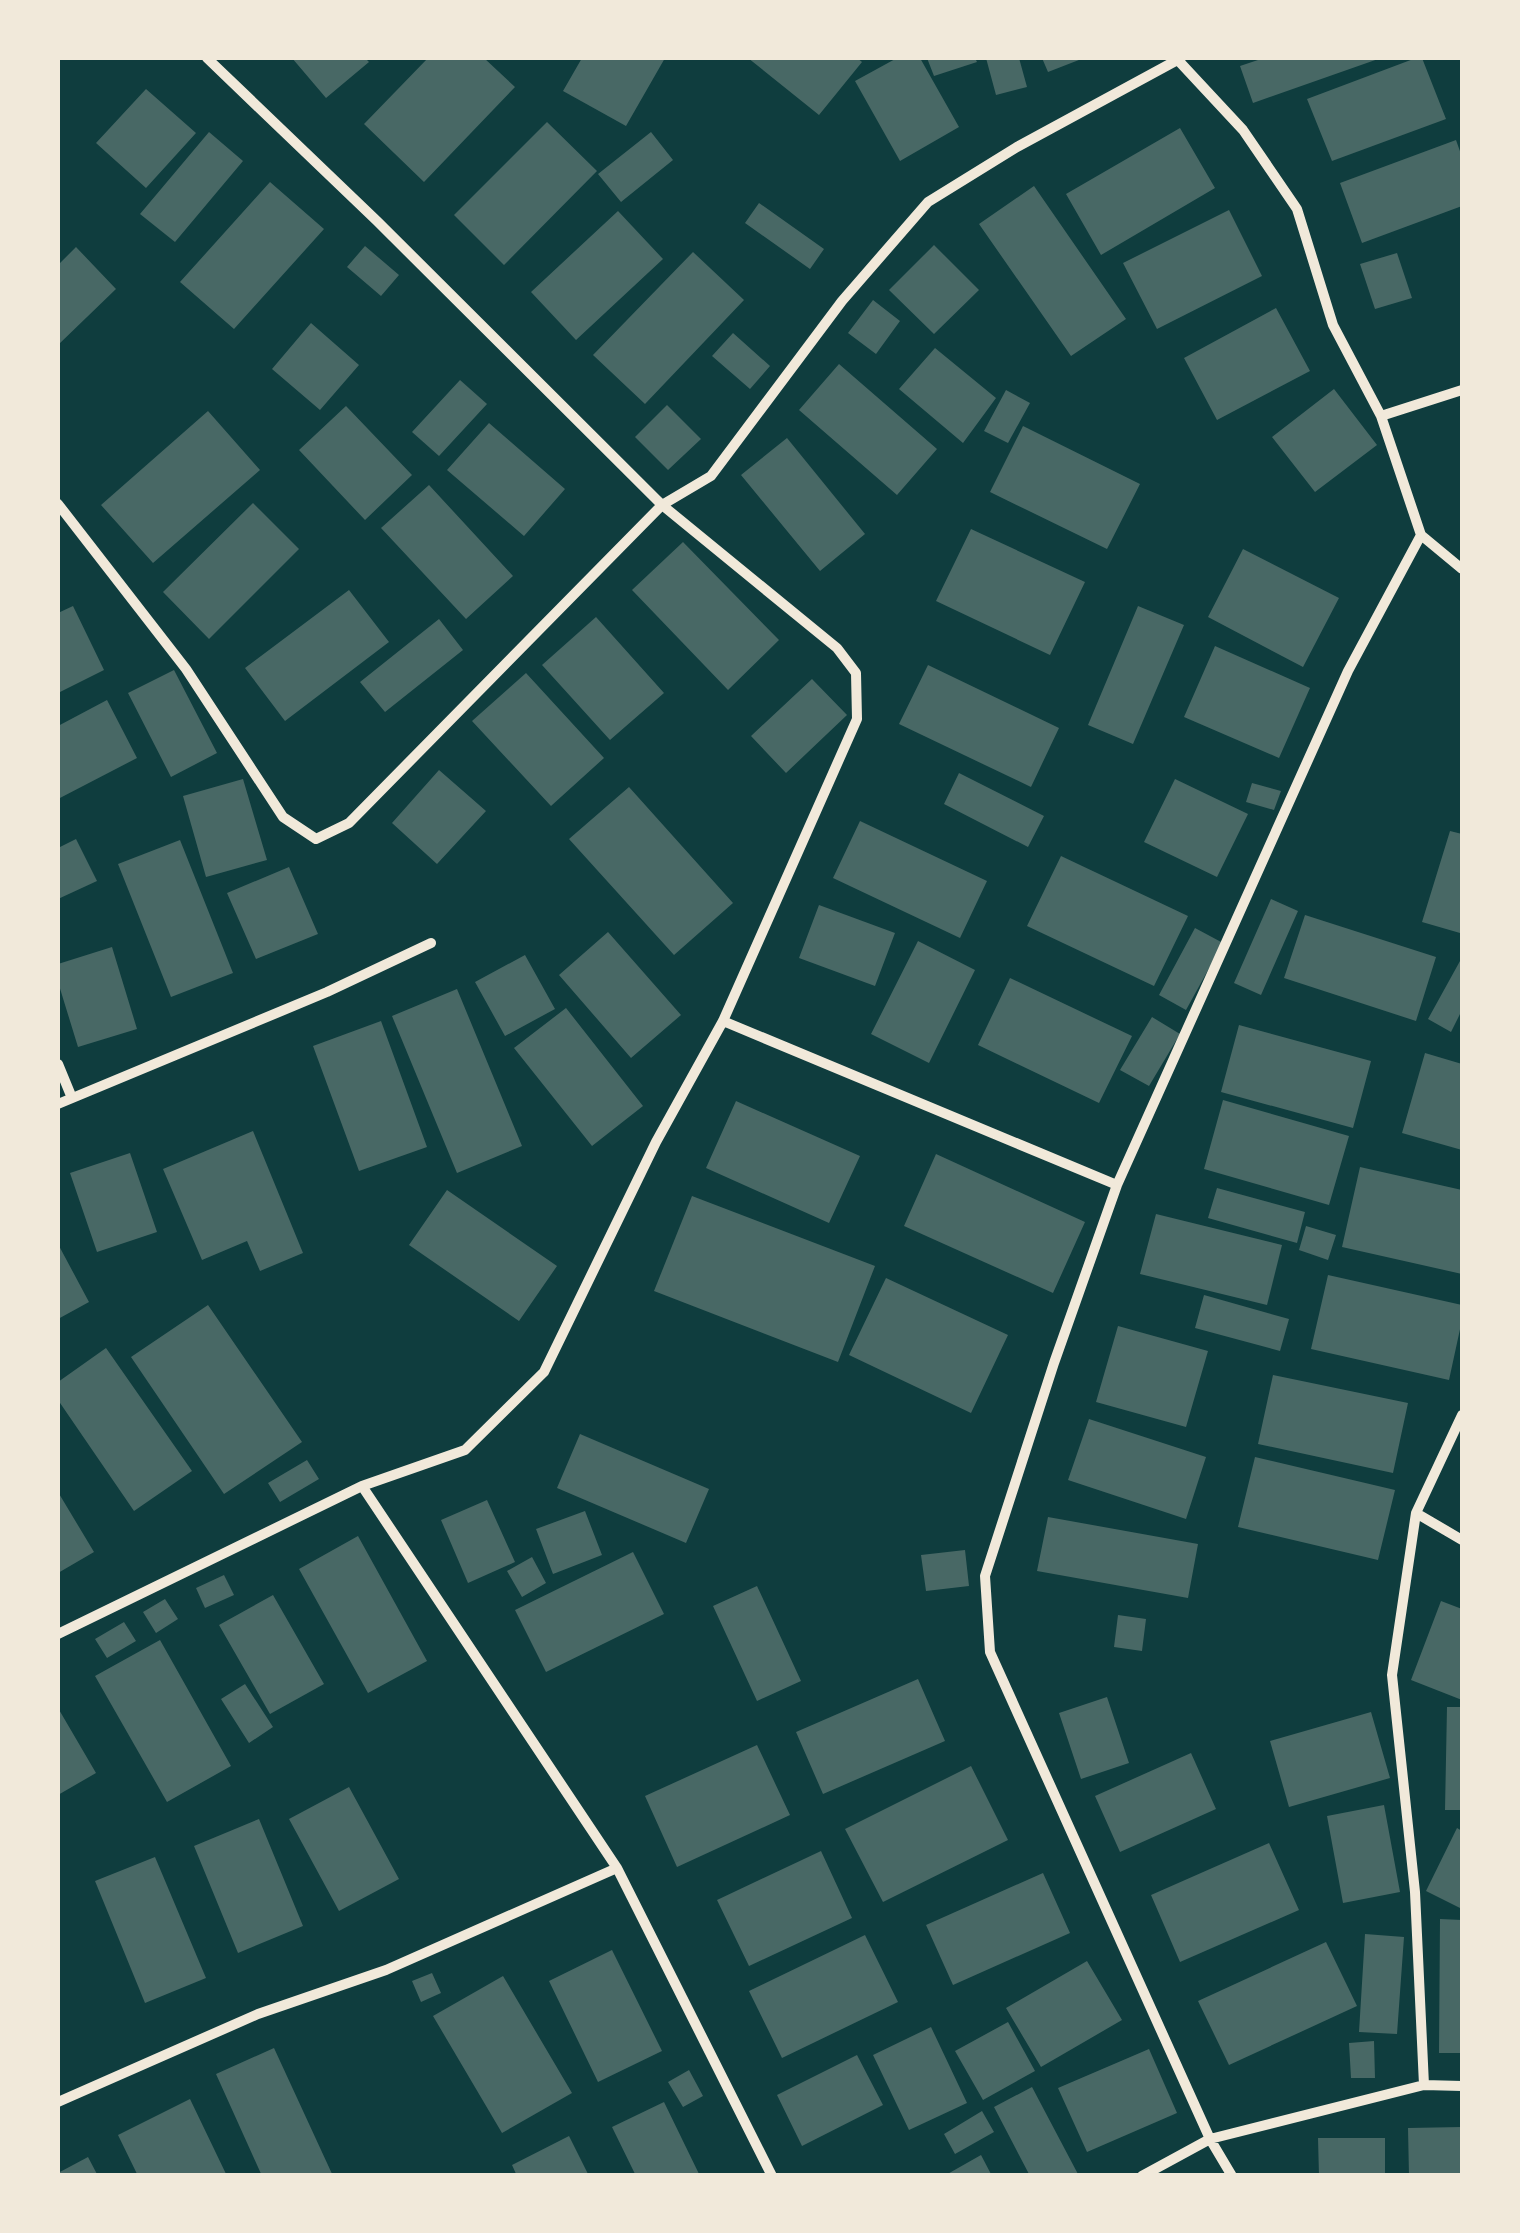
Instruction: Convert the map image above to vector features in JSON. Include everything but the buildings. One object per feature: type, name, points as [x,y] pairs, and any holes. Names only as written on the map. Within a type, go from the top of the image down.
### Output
[{"type":"street","points":[[58,1634],[362,1486],[465,1450],[544,1372],[656,1142],[723,1022],[857,719],[856,674],[837,648],[662,506],[378,221],[207,58]]},
{"type":"street","points":[[58,504],[186,669],[283,817],[316,839],[349,823],[662,506],[711,476],[842,301],[928,202],[1016,147],[1179,58],[1244,130],[1297,209],[1333,326],[1381,416],[1421,535],[1462,569]]},
{"type":"street","points":[[1381,416],[1462,390]]},
{"type":"street","points":[[1232,2176],[1210,2139],[990,1652],[985,1576],[1117,1185],[1348,672],[1421,535]]},
{"type":"street","points":[[58,1104],[327,992],[431,942]]},
{"type":"street","points":[[723,1022],[1117,1185]]},
{"type":"street","points":[[58,1064],[72,1098]]},
{"type":"street","points":[[1424,2084],[1415,1892],[1392,1675],[1416,1513],[1462,1416]]},
{"type":"street","points":[[362,1486],[616,1868],[772,2176]]},
{"type":"street","points":[[1416,1513],[1462,1540]]},
{"type":"street","points":[[58,2102],[258,2014],[386,1970],[616,1868]]},
{"type":"street","points":[[1142,2176],[1210,2139],[1424,2084],[1462,2086]]}]
